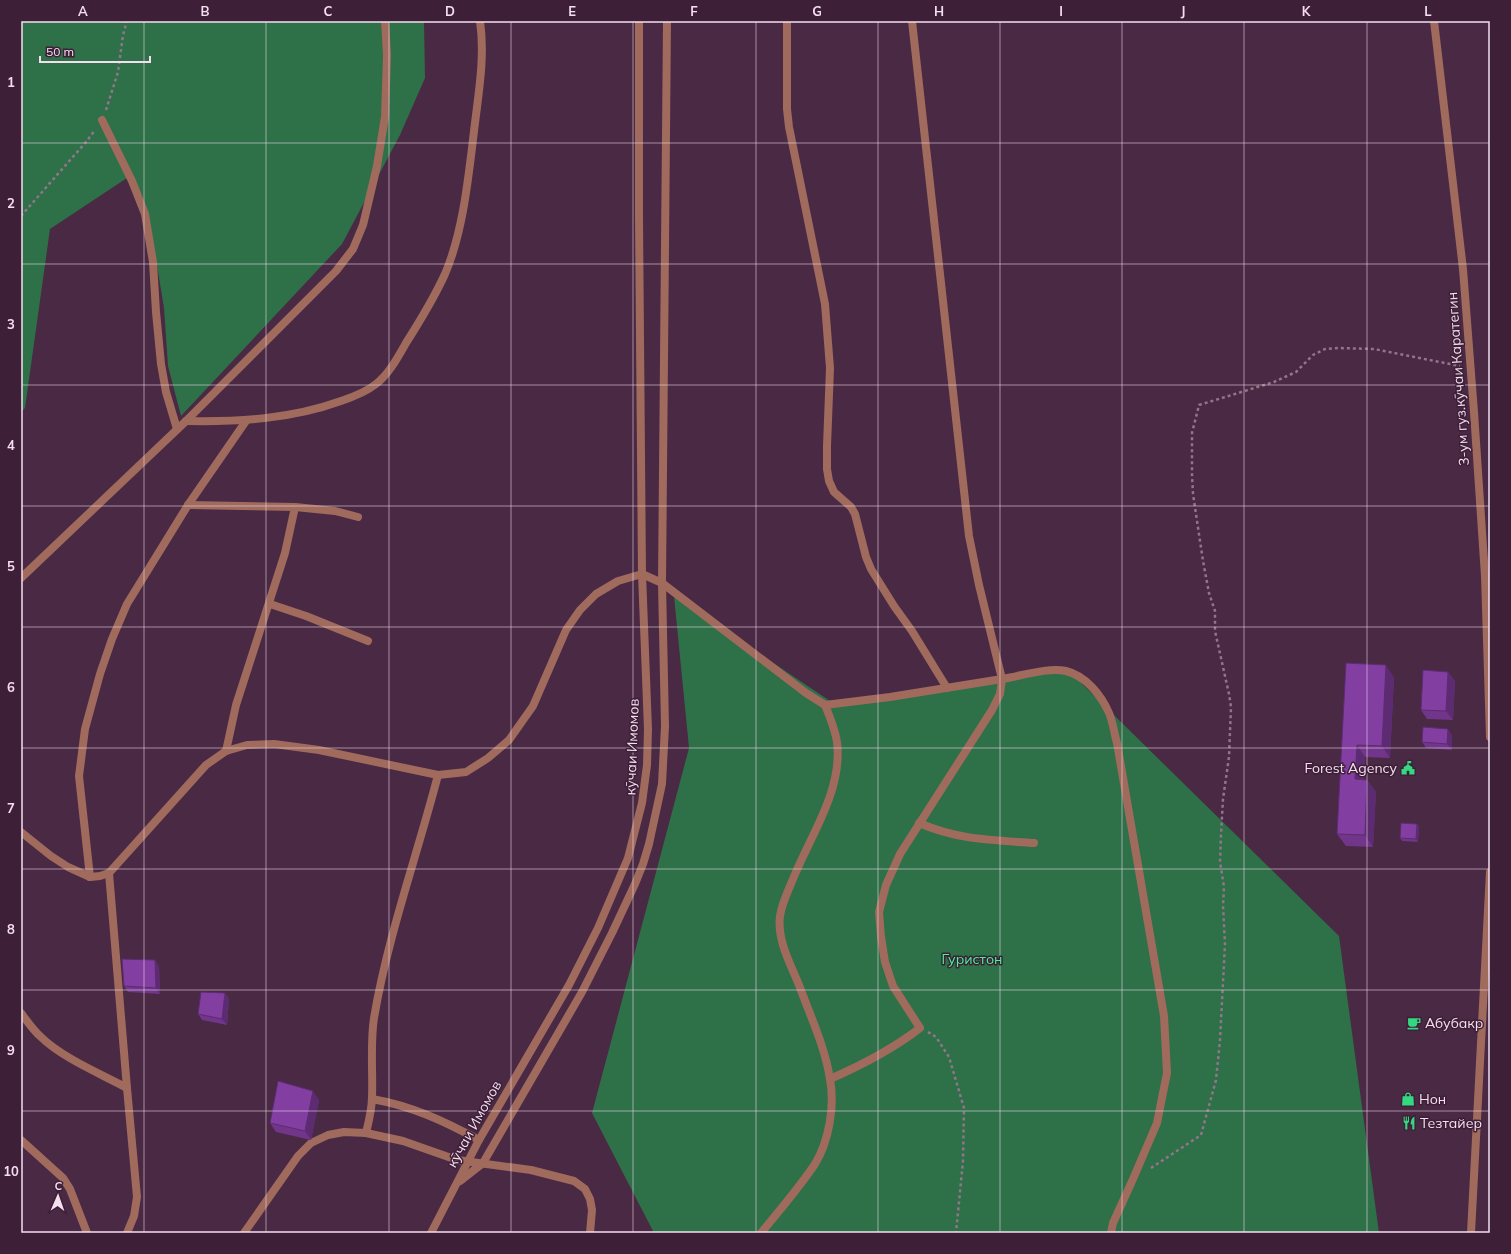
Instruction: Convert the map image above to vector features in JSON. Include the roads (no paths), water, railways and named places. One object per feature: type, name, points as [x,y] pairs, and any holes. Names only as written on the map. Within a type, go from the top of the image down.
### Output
[{"type":"street","points":[[21,578],[186,421],[336,272],[353,250],[363,225],[377,166],[385,117],[387,55],[385,21]]},
{"type":"street","points":[[186,421],[246,421],[290,415],[328,406],[362,393],[377,384],[389,370],[427,309],[445,274],[456,240],[472,151],[480,80],[482,38],[480,21]]},
{"type":"street","name":"кӯчаи Имомов","points":[[457,1182],[479,1140],[572,979],[598,928],[617,885],[634,840],[642,803],[647,765],[648,729],[642,574],[639,21]]},
{"type":"street","name":"кӯчаи Имомов","points":[[457,1182],[484,1162],[578,999],[635,884],[647,850],[658,804],[664,764],[665,726],[662,583],[667,21]]},
{"type":"street","points":[[787,21],[787,108],[789,128],[822,287],[827,323],[830,368],[826,469],[834,492],[851,507],[855,514],[866,557],[871,569],[916,637],[947,688]]},
{"type":"street","points":[[830,1079],[854,1069],[905,1039],[920,1028],[893,986],[885,962],[879,912],[886,885],[900,854],[992,710],[1000,694],[1002,679],[978,584],[969,536],[912,21]]},
{"type":"street","name":"3-ум гуз.кӯчаи Каратегин","points":[[1434,21],[1463,269],[1485,576],[1490,736]]},
{"type":"street","points":[[102,120],[132,180],[145,214],[153,262],[161,364],[166,392],[177,429]]},
{"type":"street","points":[[90,877],[78,776],[85,729],[98,681],[112,639],[127,604],[188,505],[246,421]]},
{"type":"street","points":[[188,505],[295,507],[335,511],[358,517]]},
{"type":"street","points":[[226,751],[236,705],[285,554],[295,507]]},
{"type":"street","points":[[21,832],[68,867],[90,877],[109,874],[206,765],[226,751],[247,745],[274,744],[319,750],[438,775],[466,772],[488,758],[509,740],[533,706],[566,630],[580,610],[596,594],[618,581],[642,574],[662,583],[806,693],[825,705],[837,742],[834,783],[823,813],[783,905],[780,916],[782,942],[815,1028],[830,1079],[832,1095],[830,1118],[821,1152],[814,1164],[795,1191],[761,1233]]},
{"type":"street","points":[[270,604],[306,616],[368,641]]},
{"type":"street","points":[[825,705],[890,697],[1046,671],[1066,671],[1086,680],[1099,695],[1109,713],[1117,742],[1164,1016],[1167,1073],[1157,1123],[1113,1224],[1111,1233]]},
{"type":"street","points":[[366,1133],[372,1099],[373,1031],[384,965],[438,775]]},
{"type":"street","points":[[919,823],[938,831],[982,840],[1034,843]]},
{"type":"street","points":[[1471,1233],[1490,872]]},
{"type":"street","points":[[109,874],[137,1197],[134,1216],[127,1233]]},
{"type":"street","points":[[21,1013],[40,1037],[49,1044],[62,1053],[127,1088]]},
{"type":"street","points":[[372,1099],[402,1106],[436,1118],[479,1140]]},
{"type":"street","points":[[244,1233],[298,1156],[311,1143],[328,1134],[344,1132],[366,1133],[403,1141],[442,1155],[468,1162],[484,1162],[531,1170],[574,1181],[585,1189],[590,1199],[592,1210],[590,1233]]},
{"type":"street","points":[[21,1140],[63,1178],[70,1188],[87,1233]]},
{"type":"street","points":[[430,1233],[457,1182]]},
{"type":"place","name":"Forest Agency","points":[[1408,768]]},
{"type":"place","name":"Абубакр","points":[[1414,1023]]},
{"type":"place","name":"Нон","points":[[1408,1099]]},
{"type":"place","name":"Тезтайер","points":[[1409,1123]]},
{"type":"park label","name":"Гуристон","points":[[972,959]]}]
